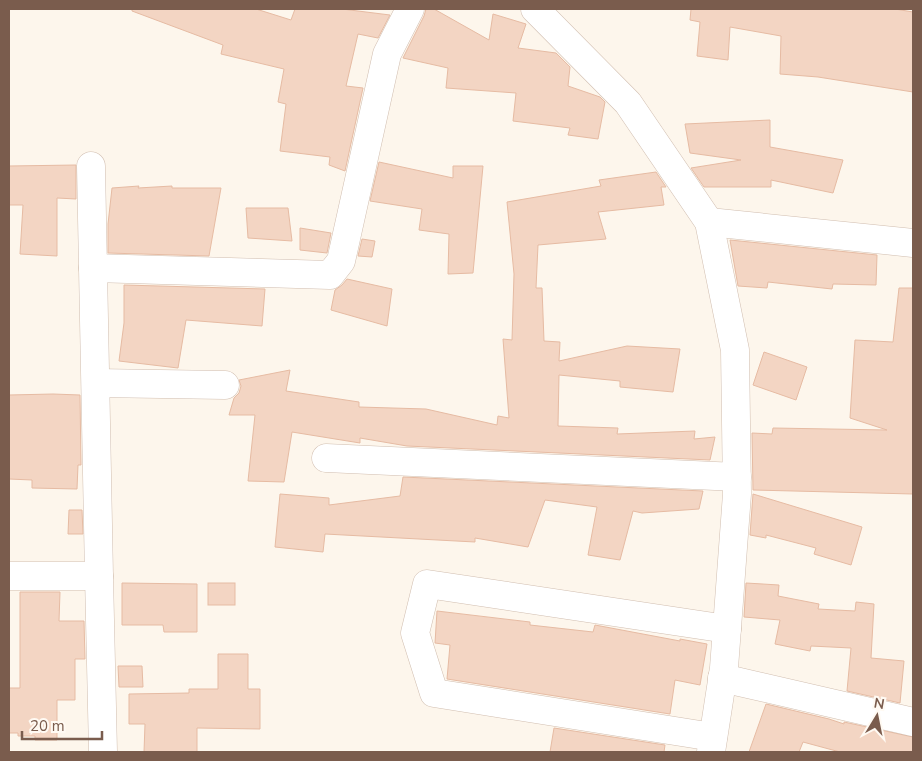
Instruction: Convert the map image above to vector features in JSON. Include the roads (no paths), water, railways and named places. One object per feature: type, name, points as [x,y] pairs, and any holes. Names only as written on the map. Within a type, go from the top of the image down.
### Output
[{"type":"street","points":[[93,268],[330,274],[341,261],[387,54],[410,9]]},
{"type":"street","points":[[535,9],[628,103],[709,222],[735,350],[737,494],[727,629],[712,745],[434,693],[415,633],[426,584],[727,629]]},
{"type":"street","points":[[91,166],[103,752]]},
{"type":"street","points":[[709,222],[913,243]]},
{"type":"street","points":[[96,383],[225,385]]},
{"type":"street","points":[[326,458],[736,477]]},
{"type":"street","points":[[9,576],[100,576]]},
{"type":"street","points":[[722,678],[913,722]]}]
